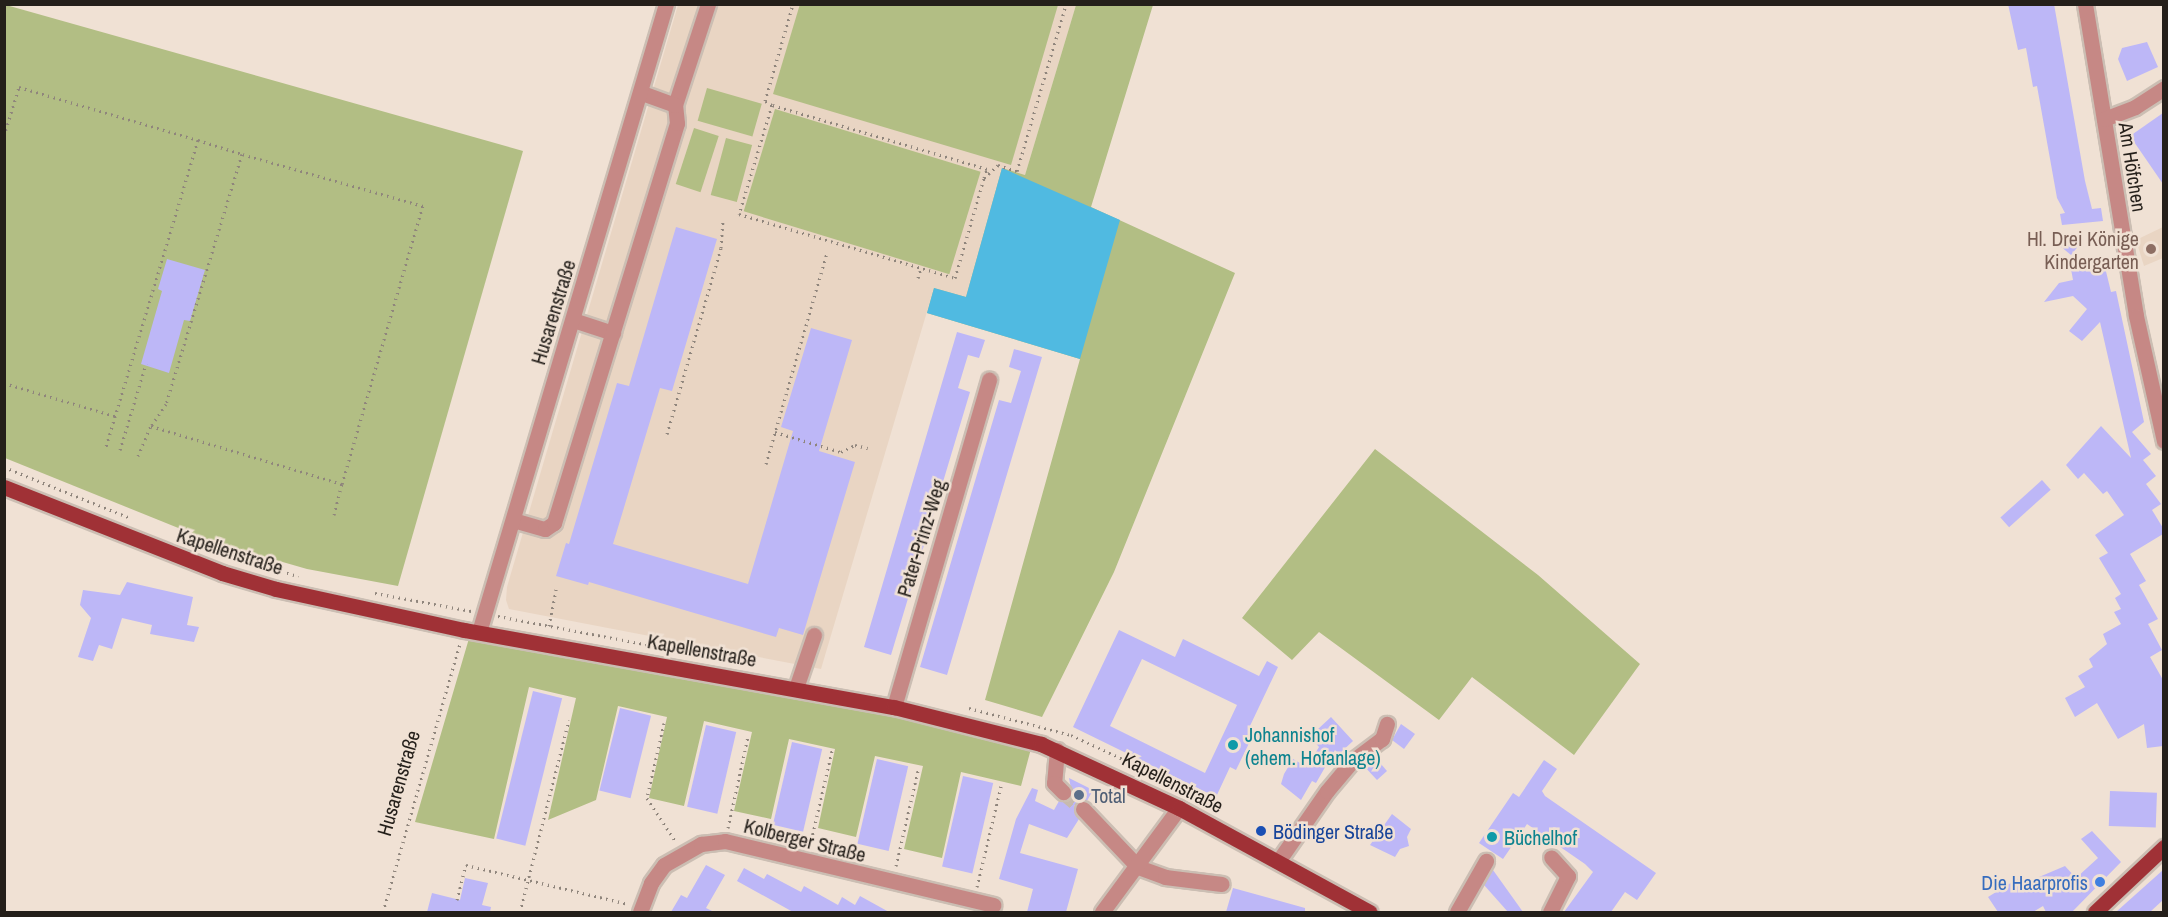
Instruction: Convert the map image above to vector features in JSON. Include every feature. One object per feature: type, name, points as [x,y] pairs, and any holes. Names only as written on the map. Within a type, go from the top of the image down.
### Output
[{"type":"main road","name":"Kapellenstraße","points":[[4,487],[222,573],[464,630],[894,707],[1021,738],[1057,750],[1179,808],[1279,860],[1370,912]]},
{"type":"main road","points":[[2095,912],[2163,847]]},
{"type":"street","name":"Husarenstraße","points":[[479,632],[666,4]]},
{"type":"street","points":[[513,520],[545,529],[554,523],[677,123],[675,105],[708,4]]},
{"type":"street","name":"Am Höfchen","points":[[2085,4],[2136,316],[2163,441]]},
{"type":"street","points":[[2104,118],[2134,107],[2163,88]]},
{"type":"street","points":[[640,92],[675,105]]},
{"type":"street","points":[[573,320],[613,333]]},
{"type":"street","name":"Pater-Prinz-Weg","points":[[894,707],[989,380]]},
{"type":"street","points":[[796,688],[814,635]]},
{"type":"street","points":[[1279,860],[1327,791],[1351,762],[1382,739],[1387,724]]},
{"type":"street","points":[[1057,750],[1054,783],[1063,792]]},
{"type":"street","points":[[1102,912],[1138,867],[1179,808]]},
{"type":"street","points":[[1083,809],[1138,867],[1165,877],[1222,884]]},
{"type":"street","name":"Kolberger Straße","points":[[641,910],[664,865],[682,851],[701,844],[725,841],[993,906]]},
{"type":"street","points":[[1550,912],[1568,876],[1551,857]]},
{"type":"street","points":[[1457,912],[1486,861]]},
{"type":"path","points":[[772,105],[739,214],[955,278],[987,169],[765,101],[793,4]]},
{"type":"path","points":[[984,178],[998,165],[1017,171],[1066,4]]},
{"type":"path","points":[[4,136],[19,87],[423,206],[334,514]]},
{"type":"path","points":[[106,446],[198,141]]},
{"type":"path","points":[[138,456],[151,426],[166,404],[242,154]]},
{"type":"path","points":[[667,434],[721,248],[723,221]]},
{"type":"path","points":[[766,464],[827,252]]},
{"type":"path","points":[[918,278],[921,268]]},
{"type":"path","points":[[120,450],[146,364]]},
{"type":"path","points":[[4,383],[115,416]]},
{"type":"path","points":[[151,426],[342,484]]},
{"type":"path","points":[[775,432],[841,452],[855,445],[868,448]]},
{"type":"path","points":[[4,467],[134,519]]},
{"type":"path","points":[[207,549],[301,577]]},
{"type":"path","points":[[549,626],[556,589]]},
{"type":"path","points":[[373,592],[709,656]]},
{"type":"path","name":"Husarenstraße","points":[[383,912],[464,630]]},
{"type":"path","points":[[959,706],[1071,735],[1190,790]]},
{"type":"path","points":[[520,912],[569,720]]},
{"type":"path","points":[[664,723],[647,798],[682,851]]},
{"type":"path","points":[[725,841],[748,736]]},
{"type":"path","points":[[806,861],[832,751]]},
{"type":"path","points":[[891,883],[918,771]]},
{"type":"path","points":[[974,902],[1001,786]]},
{"type":"path","points":[[457,900],[466,865],[641,910]]},
{"type":"shaded area","points":[[678,5],[1076,5],[1025,175],[1002,169],[966,297],[934,288],[821,669],[509,609],[506,600],[507,587]]},
{"type":"shaded area","name":"Hl. Drei Könige Kindergarten","points":[[2163,227],[2163,258],[2144,266],[2136,240]]},
{"type":"green space","points":[[800,4],[1058,5],[1011,165],[773,94]]},
{"type":"green space","points":[[6,5],[523,151],[398,586],[307,569],[213,542],[5,458]]},
{"type":"green space","points":[[1076,5],[1153,5],[1091,207],[1235,273],[1114,572],[1042,717],[985,700],[1080,359],[927,313],[934,288],[966,297],[1002,168],[1025,175]]},
{"type":"green space","points":[[707,88],[762,104],[752,136],[698,121]]},
{"type":"green space","points":[[775,109],[981,172],[949,274],[744,211]]},
{"type":"green space","points":[[694,128],[719,136],[700,192],[676,184]]},
{"type":"green space","points":[[726,138],[752,145],[737,202],[711,195]]},
{"type":"green space","points":[[1375,449],[1538,575],[1640,664],[1574,755],[1472,677],[1439,720],[1319,632],[1292,660],[1242,618]]},
{"type":"green space","points":[[470,635],[892,713],[1032,745],[1021,786],[961,772],[942,858],[904,849],[923,766],[875,756],[856,837],[818,828],[835,749],[789,739],[771,819],[734,811],[752,732],[704,721],[684,806],[649,798],[667,717],[618,706],[596,800],[548,820],[576,698],[529,687],[494,839],[415,822]]},
{"type":"water","points":[[1002,168],[1120,220],[1080,359],[927,313],[934,288],[966,297]]},
{"type":"building","points":[[2008,4],[2054,4],[2085,181],[2092,209],[2101,208],[2103,221],[2062,225],[2060,214],[2065,213],[2057,198],[2037,86],[2033,87],[2026,48],[2018,50]]},
{"type":"building","points":[[2147,42],[2158,67],[2127,81],[2118,59],[2122,48]]},
{"type":"building","points":[[2163,113],[2163,184],[2130,136]]},
{"type":"building","points":[[676,227],[717,239],[672,391],[660,388],[613,544],[748,584],[793,431],[781,427],[811,328],[852,340],[819,451],[855,462],[803,635],[779,628],[776,637],[589,582],[588,585],[556,576],[566,543],[569,544],[617,383],[629,386]]},
{"type":"building","points":[[2067,234],[2080,244],[2071,255],[2060,246]]},
{"type":"building","points":[[167,259],[205,270],[190,321],[184,320],[169,373],[141,364],[162,291],[158,289]]},
{"type":"building","points":[[2103,259],[2111,292],[2116,291],[2144,422],[2132,432],[2151,454],[2143,460],[2156,476],[2146,484],[2161,504],[2152,510],[2163,528],[2163,534],[2130,554],[2146,581],[2139,585],[2158,619],[2148,624],[2162,650],[2150,657],[2163,680],[2163,746],[2147,748],[2144,724],[2118,739],[2097,703],[2075,717],[2065,698],[2085,687],[2078,676],[2093,667],[2089,659],[2107,644],[2103,634],[2121,624],[2114,612],[2121,609],[2115,598],[2121,594],[2099,558],[2108,553],[2095,535],[2124,515],[2107,491],[2103,494],[2084,473],[2078,479],[2066,465],[2101,426],[2131,458],[2100,322],[2082,341],[2069,331],[2087,309],[2073,296],[2044,302],[2059,283],[2073,280],[2071,269]]},
{"type":"building","points":[[957,332],[985,340],[979,358],[968,355],[958,388],[970,392],[891,655],[864,647]]},
{"type":"building","points":[[1014,349],[1042,357],[947,675],[920,667],[999,400],[1011,403],[1021,371],[1009,367]]},
{"type":"building","points":[[2042,480],[2051,490],[2009,527],[2000,517]]},
{"type":"building","points":[[127,582],[193,597],[187,625],[199,627],[194,642],[150,634],[152,625],[122,618],[112,649],[99,645],[93,661],[78,657],[91,618],[80,605],[83,590],[120,595]]},
{"type":"building","points":[[1119,630],[1175,657],[1183,639],[1259,676],[1267,661],[1278,667],[1249,728],[1255,731],[1236,770],[1230,767],[1216,797],[1073,727]],"holes":[[[1142,659],[1237,705],[1205,773],[1110,726]]]},
{"type":"building","points":[[533,691],[562,698],[525,846],[496,838]]},
{"type":"building","points":[[620,708],[651,716],[630,798],[599,790]]},
{"type":"building","points":[[1331,717],[1353,741],[1339,754],[1335,750],[1316,783],[1312,781],[1301,800],[1281,784],[1284,774],[1293,759],[1307,767],[1319,747],[1312,739],[1320,733],[1317,730]]},
{"type":"building","points":[[1401,724],[1415,734],[1404,749],[1392,740]]},
{"type":"building","points":[[706,725],[736,732],[717,814],[687,807]]},
{"type":"building","points":[[792,742],[822,749],[803,832],[773,825]]},
{"type":"building","points":[[1375,757],[1387,771],[1377,780],[1363,765]]},
{"type":"building","points":[[877,759],[908,766],[889,851],[857,844]]},
{"type":"building","points":[[1544,760],[1557,769],[1542,791],[1545,796],[1656,873],[1637,900],[1625,892],[1611,912],[1564,912],[1593,872],[1585,864],[1527,824],[1503,859],[1479,843],[1513,793],[1519,797]]},
{"type":"building","points":[[963,776],[993,783],[972,874],[942,867]]},
{"type":"building","points":[[1069,778],[1093,790],[1087,801],[1080,800],[1074,806],[1079,819],[1067,838],[1029,824],[1020,853],[1078,869],[1066,912],[1027,912],[1033,889],[999,879],[1016,819],[1032,788],[1038,790],[1035,801],[1054,810],[1059,801],[1069,799],[1072,794]]},
{"type":"building","points":[[2110,791],[2157,793],[2156,828],[2109,826]]},
{"type":"building","points":[[1392,814],[1411,829],[1407,837],[1409,846],[1400,849],[1395,857],[1370,845]]},
{"type":"building","points":[[2092,831],[2121,862],[2072,912],[2046,912],[2043,906],[2033,912],[1998,912],[1988,897],[2022,876],[2025,883],[2065,866],[2076,878],[2098,858],[2081,839]]},
{"type":"building","points":[[706,865],[725,875],[706,908],[714,912],[671,912],[681,895],[687,898]]},
{"type":"building","points":[[744,868],[764,879],[767,874],[801,892],[804,886],[838,905],[842,897],[855,905],[860,896],[889,912],[793,912],[737,881]]},
{"type":"building","points":[[1493,870],[1523,912],[1508,912],[1484,885]]},
{"type":"building","points":[[2163,870],[2163,900],[2150,912],[2116,912]]},
{"type":"building","points":[[465,878],[488,883],[482,905],[491,907],[490,912],[427,912],[432,893],[460,900]]},
{"type":"building","points":[[1233,888],[1305,908],[1305,912],[1226,912]]},
{"type":"tunnel","points":[[1063,792],[1083,809]]},
{"type":"place","name":"Hl. Drei Könige Kindergarten","points":[[2151,249]]},
{"type":"place","name":"Johannishof (ehem. Hofanlage)","points":[[1233,745]]},
{"type":"place","name":"Total","points":[[1079,795]]},
{"type":"place","name":"Bödinger Straße","points":[[1261,831]]},
{"type":"place","name":"Büchelhof","points":[[1492,837]]},
{"type":"place","name":"Die Haarprofis","points":[[2100,882]]}]
